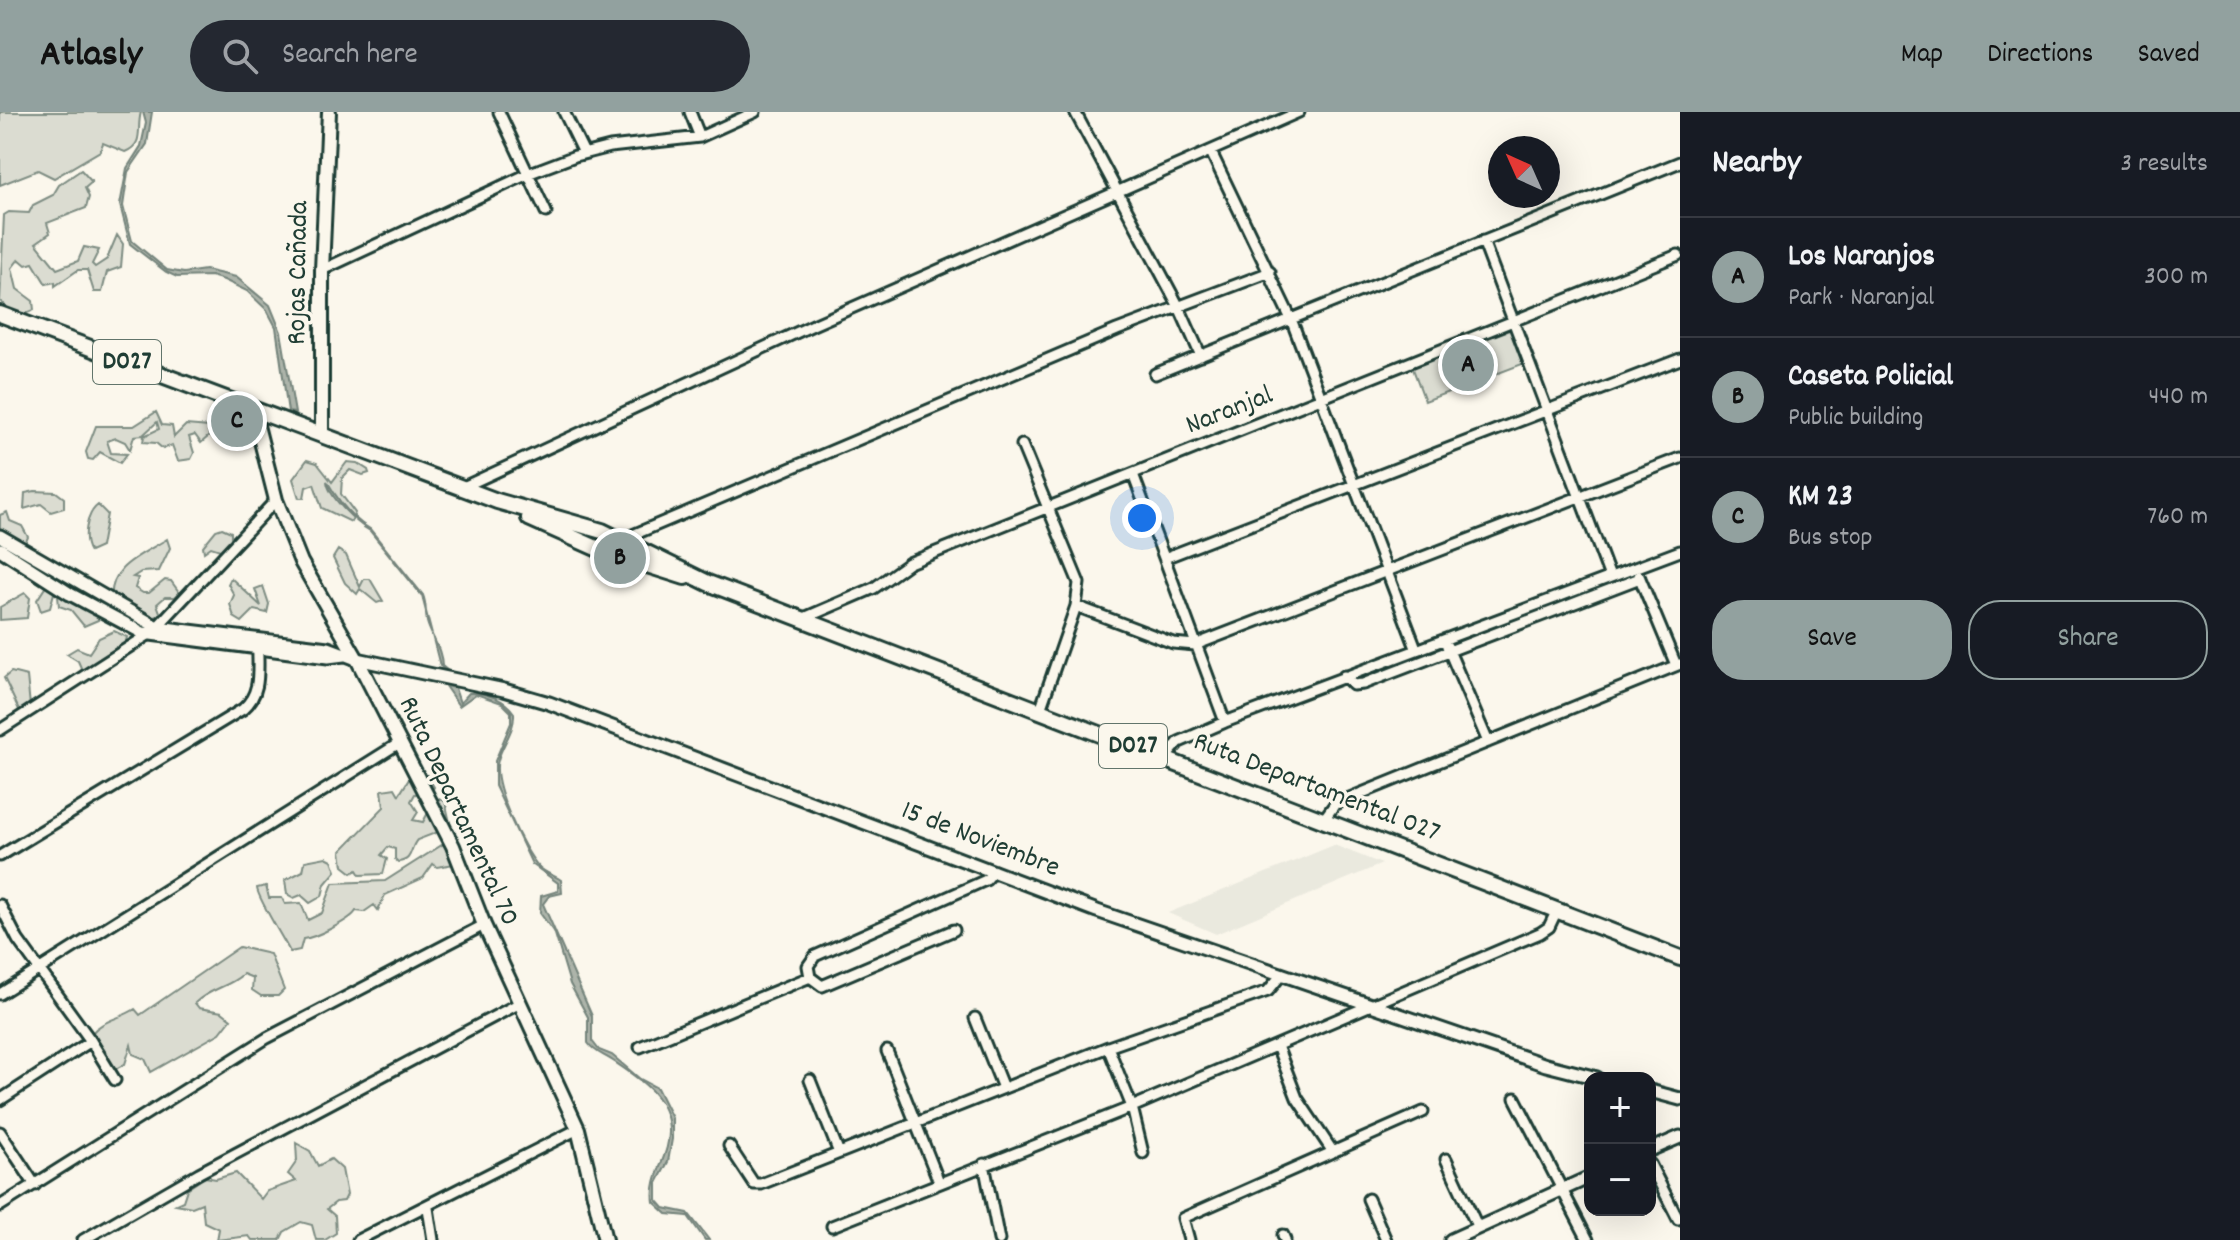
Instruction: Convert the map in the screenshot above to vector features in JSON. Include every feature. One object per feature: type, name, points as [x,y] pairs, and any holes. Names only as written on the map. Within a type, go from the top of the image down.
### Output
[{"type":"main road","name":"Rojas Cañada","points":[[322,436],[322,270],[329,112]]},
{"type":"main road","name":"Ruta Departamental 027","points":[[0,314],[461,488],[621,540],[708,583]]},
{"type":"main road","name":"Ruta Departamental 70","points":[[253,410],[276,500],[301,562],[351,657],[401,742],[453,846],[484,925],[578,1129],[605,1240]]},
{"type":"main road","name":"Ruta Departamental 027","points":[[497,501],[603,551],[708,583],[1680,958]]},
{"type":"street","points":[[499,112],[546,212]]},
{"type":"street","points":[[564,112],[584,153]]},
{"type":"street","points":[[690,112],[700,137]]},
{"type":"street","points":[[322,270],[530,173],[584,153],[700,137],[755,112]]},
{"type":"street","points":[[1075,112],[1179,307],[1201,356]]},
{"type":"street","points":[[461,488],[786,337],[1299,112]]},
{"type":"street","points":[[1211,152],[1291,319],[1416,648]]},
{"type":"street","points":[[1155,374],[1680,162]]},
{"type":"street","points":[[1483,241],[1610,577]]},
{"type":"street","name":"Naranjal","points":[[802,619],[874,588],[909,563],[1678,255]]},
{"type":"street","points":[[621,540],[1270,272]]},
{"type":"street","points":[[1167,557],[1680,359]]},
{"type":"street","points":[[1022,445],[1046,510],[1079,583],[1076,606],[1040,710]]},
{"type":"street","points":[[1076,606],[1173,643],[1198,644],[1680,458]]},
{"type":"street","points":[[1133,474],[1167,557],[1225,722]]},
{"type":"street","points":[[0,730],[152,631],[276,500]]},
{"type":"street","points":[[0,536],[152,631]]},
{"type":"street","points":[[0,549],[129,629],[152,631]]},
{"type":"street","points":[[1165,758],[1179,742],[1225,722],[1680,551]]},
{"type":"street","points":[[1324,819],[1335,804],[1678,664],[1635,568]]},
{"type":"street","points":[[1344,676],[1353,685],[1363,684],[1640,578]]},
{"type":"street","name":"15 de Noviembre","points":[[152,631],[258,645],[328,648],[351,657],[504,690],[549,703],[1097,911],[1546,1065],[1584,1075]]},
{"type":"street","points":[[1444,638],[1488,742]]},
{"type":"street","points":[[0,856],[243,709],[253,700],[258,686],[258,645]]},
{"type":"street","points":[[0,994],[401,742]]},
{"type":"street","points":[[954,930],[822,986],[810,977],[808,966],[815,956],[986,880],[994,871]]},
{"type":"street","points":[[0,905],[38,969],[91,1041],[115,1080]]},
{"type":"street","points":[[832,1226],[1132,1107],[1540,933],[1549,927],[1557,910]]},
{"type":"street","points":[[0,1206],[267,1038],[484,925]]},
{"type":"street","points":[[729,1146],[754,1184],[1108,1047],[1268,991],[1282,974]]},
{"type":"street","points":[[640,1047],[810,977]]},
{"type":"street","points":[[83,1240],[199,1173],[520,1003]]},
{"type":"street","points":[[975,1018],[1003,1088]]},
{"type":"street","points":[[0,1100],[91,1041]]},
{"type":"street","points":[[1277,1046],[1297,1098],[1333,1152]]},
{"type":"street","points":[[1108,1047],[1132,1107],[1143,1153]]},
{"type":"street","points":[[887,1051],[939,1182]]},
{"type":"street","points":[[810,1080],[839,1153]]},
{"type":"street","points":[[1656,1093],[1680,1099]]},
{"type":"street","points":[[1515,1098],[1560,1191],[1588,1240]]},
{"type":"street","points":[[1189,1240],[1183,1218],[1423,1112]]},
{"type":"street","points":[[358,1240],[428,1208],[578,1129]]},
{"type":"street","points":[[0,1132],[35,1185]]},
{"type":"street","points":[[1656,1147],[1680,1137]]},
{"type":"street","points":[[1446,1159],[1478,1228]]},
{"type":"street","points":[[984,1164],[999,1240]]},
{"type":"street","points":[[1656,1176],[1678,1219]]},
{"type":"street","points":[[1451,1240],[1584,1180]]},
{"type":"street","points":[[1368,1199],[1386,1240]]},
{"type":"street","points":[[428,1208],[433,1240]]},
{"type":"shaded area","points":[[0,112],[141,112],[138,140],[131,149],[125,152],[103,143],[100,151],[54,178],[38,170],[0,185]]},
{"type":"shaded area","points":[[143,112],[152,112],[147,144],[128,172],[123,206],[132,241],[167,270],[184,273],[205,270],[236,277],[270,305],[281,332],[295,413],[288,412],[276,327],[267,310],[247,291],[224,280],[211,276],[177,277],[166,272],[130,244],[120,205],[127,168],[141,146],[146,123]]},
{"type":"shaded area","points":[[81,170],[92,182],[85,188],[89,197],[86,208],[47,223],[50,233],[36,243],[57,269],[78,261],[84,247],[99,250],[92,264],[95,267],[107,259],[117,235],[123,244],[121,267],[107,272],[102,292],[94,292],[87,270],[78,270],[55,286],[55,282],[46,284],[33,263],[26,265],[19,259],[12,268],[17,289],[33,301],[34,310],[17,317],[0,301],[4,215],[9,212],[29,213],[33,205],[53,195],[59,185]]},
{"type":"shaded area","points":[[1512,329],[1525,363],[1425,401],[1412,366]]},
{"type":"shaded area","points":[[156,412],[162,425],[172,426],[174,437],[186,425],[209,427],[209,436],[201,443],[195,435],[189,437],[194,453],[191,459],[178,461],[172,445],[163,449],[156,443],[143,442],[144,436],[159,429],[157,422],[143,435],[134,436],[130,450],[125,442],[116,438],[107,441],[111,453],[127,454],[120,463],[100,452],[93,460],[88,459],[86,452],[96,426],[134,426]]},
{"type":"shaded area","points":[[307,460],[317,463],[332,482],[347,462],[357,463],[368,470],[369,473],[363,475],[350,470],[342,478],[341,494],[355,513],[351,522],[322,508],[314,484],[306,487],[304,498],[299,498],[293,479]]},
{"type":"shaded area","points":[[327,481],[335,495],[357,520],[370,529],[423,595],[426,611],[422,596],[370,531],[350,515],[337,501]]},
{"type":"shaded area","points":[[56,492],[64,498],[64,508],[51,512],[41,504],[24,509],[25,493]]},
{"type":"shaded area","points":[[98,505],[107,514],[101,547],[90,552],[86,527]]},
{"type":"shaded area","points":[[7,512],[10,521],[22,526],[28,537],[24,546],[0,531],[0,515]]},
{"type":"shaded area","points":[[222,528],[231,532],[231,545],[223,551],[211,547],[204,552],[203,546],[216,530]]},
{"type":"shaded area","points":[[167,539],[170,548],[159,571],[141,572],[133,577],[138,578],[135,588],[143,593],[149,593],[165,580],[171,581],[179,592],[175,597],[165,597],[157,604],[161,615],[152,618],[112,601],[112,589],[120,571]]},
{"type":"shaded area","points":[[338,550],[346,555],[360,587],[364,579],[370,579],[383,601],[377,603],[360,589],[357,594],[345,583],[333,558]]},
{"type":"shaded area","points":[[231,578],[261,606],[255,589],[263,586],[269,604],[267,613],[254,610],[242,622],[234,617],[230,604],[234,595],[228,584]]},
{"type":"shaded area","points":[[48,583],[63,596],[99,613],[98,620],[84,626],[71,610],[59,606],[58,596],[54,593],[50,608],[41,611],[37,600]]},
{"type":"shaded area","points":[[25,593],[30,598],[27,618],[0,620],[0,607]]},
{"type":"shaded area","points":[[114,631],[127,637],[124,649],[109,653],[87,671],[82,670],[78,661],[67,654],[77,648],[89,653],[99,638]]},
{"type":"shaded area","points":[[432,635],[442,666],[453,675],[440,666]]},
{"type":"shaded area","points":[[11,672],[27,676],[30,706],[21,714],[4,678]]},
{"type":"shaded area","points":[[445,686],[455,688],[460,703],[469,693],[482,694],[500,700],[514,713],[512,726],[498,760],[499,784],[517,831],[532,858],[542,869],[561,880],[562,893],[549,896],[543,904],[592,1016],[592,1041],[599,1050],[612,1055],[640,1079],[657,1088],[672,1118],[672,1139],[668,1162],[657,1183],[657,1200],[664,1208],[688,1213],[709,1240],[705,1240],[688,1216],[667,1214],[654,1202],[655,1183],[667,1149],[669,1130],[663,1107],[641,1081],[588,1043],[588,1017],[570,984],[555,934],[540,913],[541,896],[558,891],[558,883],[532,864],[495,786],[495,761],[511,723],[511,712],[502,703],[476,694],[459,706]]},
{"type":"shaded area","points":[[416,768],[427,775],[434,787],[431,792],[415,794],[411,801],[418,812],[413,820],[423,822],[436,798],[445,801],[451,827],[417,840],[409,857],[403,861],[398,862],[395,849],[388,847],[381,855],[387,859],[383,874],[360,875],[357,870],[352,873],[343,866],[341,851],[384,807],[382,790],[395,788],[399,795]]},
{"type":"shaded area","points":[[445,843],[454,864],[437,867],[433,864],[423,878],[385,895],[378,910],[374,905],[364,912],[356,911],[332,928],[303,939],[300,950],[290,952],[258,893],[257,888],[266,886],[269,898],[282,898],[285,904],[301,903],[308,920],[322,913],[333,883],[385,881]]},
{"type":"shaded area","points":[[1334,845],[1382,864],[1216,934],[1168,913]]},
{"type":"shaded area","points":[[326,857],[332,860],[336,871],[325,884],[322,896],[310,903],[301,895],[294,898],[287,894],[285,880],[303,871],[305,861]]},
{"type":"shaded area","points":[[239,947],[270,954],[284,990],[278,996],[261,996],[252,990],[253,978],[243,974],[195,1003],[199,1008],[222,1012],[231,1019],[220,1033],[151,1072],[145,1059],[133,1054],[131,1045],[125,1064],[110,1072],[98,1056],[100,1043],[91,1034],[95,1029],[135,1009],[140,1015]]},
{"type":"shaded area","points":[[296,1143],[310,1151],[318,1166],[331,1159],[342,1169],[347,1195],[344,1201],[336,1202],[327,1209],[335,1216],[336,1233],[325,1240],[316,1240],[312,1225],[301,1222],[284,1232],[280,1240],[252,1240],[249,1236],[217,1240],[219,1229],[204,1222],[202,1203],[192,1207],[176,1204],[183,1201],[187,1189],[205,1177],[216,1179],[236,1173],[261,1199],[267,1191],[296,1181],[288,1174],[297,1161]]},
{"type":"place","name":"Los Naranjos","points":[[1468,365]]},
{"type":"place","name":"KM 23","points":[[237,421]]},
{"type":"place","name":"Caseta Policial","points":[[620,558]]}]
